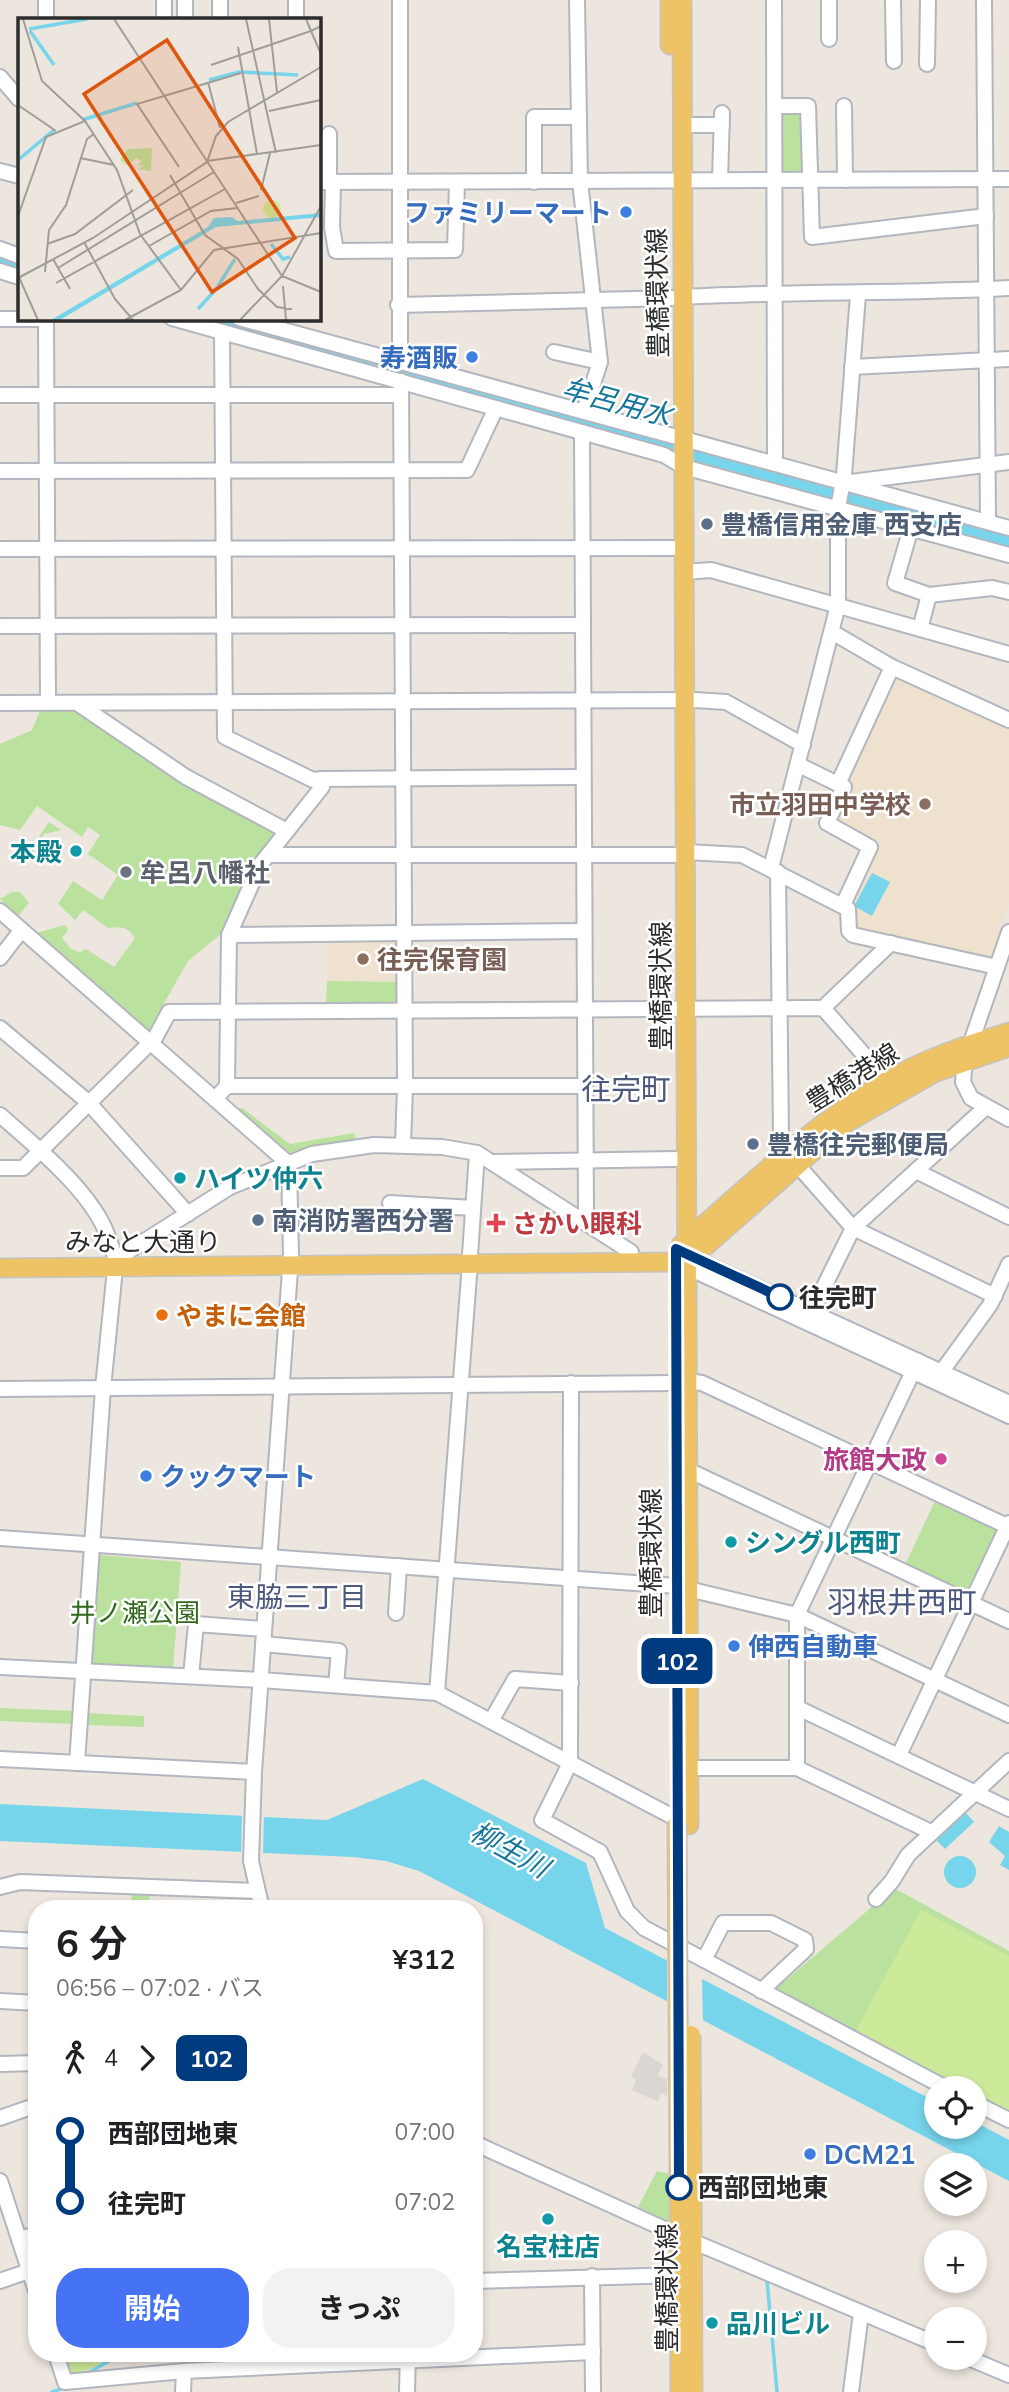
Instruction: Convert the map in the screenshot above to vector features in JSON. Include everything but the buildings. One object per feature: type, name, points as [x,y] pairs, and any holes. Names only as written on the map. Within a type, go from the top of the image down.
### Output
[{"type":"main road","name":"豊橋環状線","points":[[670,0],[677,180],[679,449],[685,572],[679,700]]},
{"type":"main road","name":"豊橋環状線","points":[[677,180],[692,126],[682,0]]},
{"type":"main road","name":"豊橋環状線","points":[[679,449],[673,548],[679,700],[680,853],[681,1823],[686,2239],[693,2392]]},
{"type":"main road","name":"豊橋環状線","points":[[680,1007],[675,1159],[682,1254]]},
{"type":"main road","name":"豊橋港線","points":[[792,1158],[968,1052],[1009,1032]]},
{"type":"main road","name":"豊橋港線","points":[[682,1254],[792,1158],[832,1115],[887,1081],[968,1052],[1009,1047]]},
{"type":"main road","name":"みなと大通り","points":[[470,1259],[631,1252],[682,1254]]},
{"type":"main road","name":"みなと大通り","points":[[0,1268],[114,1263],[682,1254]]},
{"type":"main road","name":"みなと大通り","points":[[0,1259],[114,1263]]},
{"type":"main road","name":"豊橋環状線","points":[[681,1823],[689,1768],[682,1588],[688,1470],[682,1382]]},
{"type":"main road","name":"豊橋環状線","points":[[680,2392],[680,2274],[686,2239]]},
{"type":"street","points":[[46,0],[46,18]]},
{"type":"street","points":[[164,0],[164,18]]},
{"type":"street","points":[[185,0],[185,18]]},
{"type":"street","points":[[220,0],[220,18]]},
{"type":"street","points":[[296,0],[296,18]]},
{"type":"street","points":[[400,0],[400,362]]},
{"type":"street","points":[[577,0],[580,181],[600,362],[584,412]]},
{"type":"street","points":[[774,0],[775,463]]},
{"type":"street","points":[[829,0],[829,39]]},
{"type":"street","points":[[893,0],[894,61]]},
{"type":"street","points":[[927,64],[928,0]]},
{"type":"street","points":[[984,0],[988,522]]},
{"type":"street","points":[[0,76],[18,98]]},
{"type":"street","points":[[775,106],[808,106],[813,237],[986,216]]},
{"type":"street","points":[[844,106],[845,180]]},
{"type":"street","points":[[534,182],[534,117],[578,117]]},
{"type":"street","points":[[692,126],[722,119],[720,180]]},
{"type":"street","points":[[329,134],[327,182],[335,251],[455,250],[457,182]]},
{"type":"street","points":[[0,171],[18,176]]},
{"type":"street","points":[[327,182],[1009,179]]},
{"type":"street","points":[[0,248],[18,256]]},
{"type":"street","points":[[0,271],[18,277]]},
{"type":"street","points":[[398,305],[677,298],[775,292],[858,295],[1009,288]]},
{"type":"street","points":[[858,295],[840,493],[838,606],[775,870],[781,1136],[792,1158],[853,1228],[995,1296]]},
{"type":"street","points":[[0,319],[18,319]]},
{"type":"street","points":[[46,320],[48,702]]},
{"type":"street","points":[[179,320],[222,332],[400,362],[496,408],[582,432],[775,463],[911,528],[1009,555]]},
{"type":"street","points":[[244,320],[401,388]]},
{"type":"street","points":[[222,332],[225,737],[313,780],[583,777]]},
{"type":"street","points":[[554,352],[600,362]]},
{"type":"street","points":[[852,366],[1009,359]]},
{"type":"street","points":[[0,395],[223,394],[401,388],[435,381],[584,412],[679,449],[840,493],[1009,528]]},
{"type":"street","points":[[401,388],[405,1010],[403,1145]]},
{"type":"street","points":[[0,471],[467,470],[496,408]]},
{"type":"street","points":[[582,432],[586,1213],[582,1220]]},
{"type":"street","points":[[840,493],[1009,462]]},
{"type":"street","points":[[911,528],[895,583],[929,595],[992,588],[1009,592]]},
{"type":"street","points":[[0,549],[673,548]]},
{"type":"street","points":[[685,572],[711,570],[1009,654]]},
{"type":"street","points":[[920,629],[929,595]]},
{"type":"street","points":[[0,626],[582,625]]},
{"type":"street","points":[[832,632],[892,667],[1009,720]]},
{"type":"street","points":[[838,784],[892,667]]},
{"type":"street","points":[[76,702],[186,776],[288,831]]},
{"type":"street","points":[[0,703],[726,702],[803,745]]},
{"type":"street","points":[[799,765],[844,788],[827,823],[870,847],[843,905]]},
{"type":"street","points":[[215,1100],[227,1086],[229,935],[260,865],[322,787],[323,779]]},
{"type":"street","points":[[268,855],[733,853],[775,870],[843,905],[848,909],[849,931],[853,935],[997,967]]},
{"type":"street","points":[[0,911],[20,932],[289,1164],[291,1261],[254,1772],[251,1861],[259,1900]]},
{"type":"street","points":[[229,935],[584,931]]},
{"type":"street","points":[[0,958],[20,932]]},
{"type":"street","points":[[1009,932],[962,1074],[968,1094],[1009,1119]]},
{"type":"street","points":[[0,1168],[23,1168],[150,1042],[169,1012],[823,1008],[891,943]]},
{"type":"street","points":[[823,1008],[887,1081]]},
{"type":"street","points":[[0,1028],[88,1102],[188,1214]]},
{"type":"street","points":[[227,1086],[585,1086]]},
{"type":"street","points":[[812,1311],[853,1228],[986,1107]]},
{"type":"street","points":[[0,1115],[40,1151],[91,1206],[103,1224],[114,1263],[77,1763]]},
{"type":"street","points":[[114,1263],[230,1187],[312,1154],[340,1149],[403,1145],[477,1153],[631,1252]]},
{"type":"street","points":[[438,1693],[477,1153]]},
{"type":"street","points":[[494,1162],[675,1159]]},
{"type":"street","points":[[916,1171],[1009,1217]]},
{"type":"street","points":[[390,1203],[473,1208]]},
{"type":"street","name":"みなと大通り","points":[[682,1254],[812,1311],[915,1366]]},
{"type":"street","name":"みなと大通り","points":[[682,1254],[938,1377],[1009,1416]]},
{"type":"street","points":[[938,1377],[995,1296],[1007,1274]]},
{"type":"street","points":[[797,1768],[797,1615],[915,1366]]},
{"type":"street","name":"みなと大通り","points":[[938,1377],[1007,1400]]},
{"type":"street","points":[[571,1383],[570,1763],[542,1821],[600,1852],[627,1911],[644,1928],[924,2076]]},
{"type":"street","points":[[0,1390],[702,1383],[868,1463],[1009,1525],[899,1755]]},
{"type":"street","points":[[688,1470],[1009,1621]]},
{"type":"street","points":[[0,1538],[682,1588],[797,1615],[1009,1715]]},
{"type":"street","points":[[396,1613],[399,1566]]},
{"type":"street","points":[[191,1676],[196,1624],[264,1629]]},
{"type":"street","points":[[263,1644],[338,1651],[336,1685]]},
{"type":"street","points":[[0,1667],[261,1680],[438,1693],[681,1823]]},
{"type":"street","points":[[491,1721],[515,1679],[571,1683]]},
{"type":"street","points":[[798,1708],[1009,1810]]},
{"type":"street","points":[[0,1759],[254,1772]]},
{"type":"street","points":[[876,1899],[892,1881],[908,1855],[1009,1761]]},
{"type":"street","points":[[689,1768],[797,1768],[931,1832]]},
{"type":"street","points":[[0,1888],[20,1882],[256,1891]]},
{"type":"street","points":[[704,1960],[723,1923],[771,1923],[805,1940],[806,1949],[761,1991]]},
{"type":"street","points":[[0,1939],[28,1941]]},
{"type":"street","points":[[0,2001],[28,2003]]},
{"type":"street","points":[[0,2064],[28,2063]]},
{"type":"street","points":[[0,2118],[28,2108]]},
{"type":"street","points":[[987,2109],[1009,2120]]},
{"type":"street","points":[[483,2147],[686,2239],[924,2339]]},
{"type":"street","points":[[0,2181],[3,2200],[28,2268]]},
{"type":"street","points":[[19,2239],[28,2236]]},
{"type":"street","points":[[0,2281],[28,2271]]},
{"type":"street","points":[[483,2281],[680,2274]]},
{"type":"street","points":[[592,2276],[593,2392]]},
{"type":"street","points":[[851,2392],[861,2313]]},
{"type":"street","points":[[483,2355],[593,2352]]},
{"type":"street","points":[[59,2362],[65,2382],[327,2362]]},
{"type":"street","points":[[407,2362],[407,2392]]},
{"type":"street","points":[[987,2366],[1009,2375]]},
{"type":"street","points":[[183,2392],[184,2371]]},
{"type":"shaded area","name":"市立羽田中学校","points":[[896,673],[1009,724],[1009,903],[991,956],[985,959],[857,932],[853,928],[850,898],[874,845],[832,821],[843,783]]},
{"type":"shaded area","name":"往完保育園","points":[[327,937],[399,937],[400,982],[327,981]]},
{"type":"shaded area","points":[[643,2052],[663,2065],[657,2076],[667,2079],[667,2096],[661,2093],[658,2102],[632,2090],[636,2080],[631,2077]]},
{"type":"green space","points":[[801,109],[806,172],[802,178],[777,173],[780,110]]},
{"type":"green space","name":"牟呂八幡社","points":[[72,706],[279,834],[256,860],[222,933],[188,961],[149,1030],[36,933],[65,925],[68,930],[62,938],[71,949],[80,952],[86,949],[114,967],[135,938],[124,928],[108,928],[83,910],[75,920],[58,904],[73,881],[102,900],[118,875],[88,854],[100,835],[88,827],[82,837],[37,806],[20,830],[0,825],[0,744],[32,730],[41,708]]},
{"type":"green space","points":[[49,822],[61,830],[44,834],[32,853],[29,851]]},
{"type":"green space","points":[[12,892],[20,892],[29,903],[18,916],[0,899]]},
{"type":"green space","points":[[327,981],[400,982],[399,1004],[326,1005]]},
{"type":"green space","points":[[236,1108],[242,1108],[290,1144],[354,1133],[357,1141],[290,1153]]},
{"type":"green space","points":[[938,1500],[1001,1529],[971,1596],[905,1565],[934,1503]]},
{"type":"green space","name":"井ノ瀬公園","points":[[100,1555],[181,1562],[173,1670],[93,1667],[89,1663]]},
{"type":"green space","points":[[0,1708],[74,1711],[73,1724],[0,1721]]},
{"type":"green space","points":[[87,1713],[144,1716],[144,1727],[86,1725]]},
{"type":"green space","points":[[894,1888],[1009,1951],[1009,2115],[987,2103],[987,2076],[934,2076],[772,1992]]},
{"type":"green space","points":[[132,1890],[150,1891],[150,1900],[131,1900]]},
{"type":"green space","points":[[921,1910],[1009,1956],[1009,2112],[987,2100],[987,2076],[939,2076],[855,2032]]},
{"type":"green space","points":[[657,2171],[670,2174],[670,2222],[638,2207]]},
{"type":"green space","points":[[64,2362],[103,2362],[75,2377],[67,2372]]},
{"type":"water","points":[[872,873],[890,882],[872,916],[854,906]]},
{"type":"water","name":"柳生川","points":[[423,1779],[586,1863],[605,1928],[924,2096],[924,2136],[483,1905],[483,1900],[474,1900],[419,1871],[386,1861],[353,1857],[0,1841],[0,1804],[327,1820]]},
{"type":"water","points":[[965,1812],[974,1822],[945,1849],[935,1839]]},
{"type":"water","points":[[999,1826],[1009,1832],[1009,1870],[1000,1865],[1005,1856],[989,1842]]},
{"type":"water","points":[[960,1856],[972,1860],[976,1872],[972,1884],[960,1888],[948,1884],[944,1872],[948,1860]]},
{"type":"water","points":[[987,2128],[1009,2140],[1009,2181],[987,2169],[987,2153],[956,2153],[929,2139],[987,2139]]},
{"type":"pier","points":[[242,1812],[264,1814],[263,1857],[241,1856]]},
{"type":"pier","points":[[667,1957],[702,1976],[703,2023],[667,2005]]},
{"type":"waterway","name":"牟呂用水","points":[[0,262],[18,267]]},
{"type":"waterway","name":"牟呂用水","points":[[217,320],[1009,537]]},
{"type":"waterway","points":[[767,2280],[777,2392]]},
{"type":"waterway","points":[[88,2373],[107,2362]]},
{"type":"waterway","points":[[52,2392],[64,2388]]},
{"type":"bus line","name":"102","points":[[679,2187],[676,1249],[780,1297]]},
{"type":"place","name":"ファミリーマート","points":[[626,212]]},
{"type":"place","name":"寿酒販","points":[[472,357]]},
{"type":"place","name":"豊橋信用金庫 西支店","points":[[707,524]]},
{"type":"place","name":"市立羽田中学校","points":[[925,804]]},
{"type":"place","name":"本殿","points":[[76,851]]},
{"type":"place","name":"牟呂八幡社","points":[[126,872]]},
{"type":"place","name":"往完保育園","points":[[363,959]]},
{"type":"place","name":"豊橋往完郵便局","points":[[753,1144]]},
{"type":"place","name":"ハイツ仲六","points":[[180,1178]]},
{"type":"place","name":"南消防署西分署","points":[[258,1220]]},
{"type":"place","name":"さかい眼科","points":[[496,1223]]},
{"type":"place","name":"往完町","points":[[780,1297]]},
{"type":"place","name":"やまに会館","points":[[162,1315]]},
{"type":"place","name":"旅館大政","points":[[941,1459]]},
{"type":"place","name":"クックマート","points":[[146,1476]]},
{"type":"place","name":"シングル西町","points":[[731,1542]]},
{"type":"place","name":"伸西自動車","points":[[734,1646]]},
{"type":"place","name":"DCM21","points":[[810,2154]]},
{"type":"place","name":"西部団地東","points":[[679,2187]]},
{"type":"place","name":"名宝柱店","points":[[548,2219]]},
{"type":"place","name":"品川ビル","points":[[712,2323]]},
{"type":"district","name":"往完町","points":[[626,1089]]},
{"type":"district","name":"東脇三丁目","points":[[297,1596]]},
{"type":"district","name":"羽根井西町","points":[[902,1602]]}]
